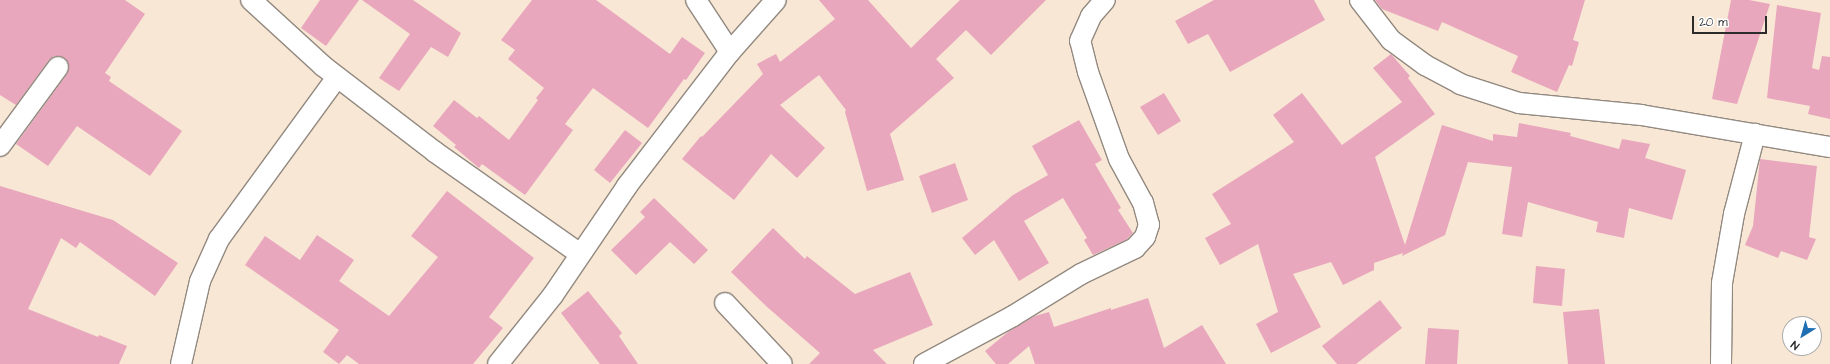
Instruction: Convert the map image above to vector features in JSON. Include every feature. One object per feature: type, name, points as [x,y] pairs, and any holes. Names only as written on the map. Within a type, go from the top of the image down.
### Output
[{"type":"street","points":[[251,0],[337,77],[435,152],[580,254]]},
{"type":"street","points":[[696,0],[730,52]]},
{"type":"street","points":[[498,364],[553,295],[627,186],[730,52],[776,0]]},
{"type":"street","points":[[924,364],[1012,316],[1081,274],[1135,248],[1145,237],[1149,225],[1143,203],[1119,159],[1088,72],[1080,41],[1091,16],[1105,0]]},
{"type":"street","points":[[1360,0],[1391,40],[1425,65],[1460,84],[1519,103],[1641,114],[1830,147]]},
{"type":"street","points":[[0,146],[58,67]]},
{"type":"street","points":[[181,364],[200,281],[219,239],[337,77]]},
{"type":"street","points":[[1721,364],[1722,283],[1734,214],[1756,134]]},
{"type":"street","points":[[725,303],[782,364]]},
{"type":"building","points":[[0,0],[125,0],[145,14],[105,73],[111,77],[109,81],[182,131],[150,176],[77,126],[48,166],[16,144],[67,74],[69,68],[65,58],[54,56],[49,60],[16,105],[0,95]]},
{"type":"building","points":[[320,0],[359,0],[326,46],[301,28]]},
{"type":"building","points":[[362,0],[413,0],[461,33],[448,57],[431,47],[399,91],[379,78],[410,34]]},
{"type":"building","points":[[532,0],[596,0],[670,54],[682,37],[705,53],[686,80],[684,79],[648,128],[593,88],[565,124],[573,130],[525,195],[482,164],[479,168],[454,147],[456,145],[433,126],[454,100],[477,118],[479,116],[509,140],[538,100],[536,98],[544,88],[508,59],[515,50],[501,40]]},
{"type":"building","points":[[819,0],[868,0],[911,48],[960,0],[1046,0],[991,55],[966,30],[936,59],[954,78],[890,134],[904,180],[867,191],[845,112],[846,110],[819,75],[780,105],[825,148],[797,178],[771,154],[734,200],[682,159],[701,136],[702,137],[763,74],[757,64],[776,54],[780,62],[835,19]]},
{"type":"building","points":[[1214,0],[1314,0],[1325,20],[1230,72],[1208,34],[1188,44],[1175,21]]},
{"type":"building","points":[[1375,0],[1585,0],[1573,40],[1579,42],[1572,66],[1569,65],[1557,92],[1511,72],[1518,56],[1442,22],[1438,31],[1382,9]]},
{"type":"building","points":[[1731,0],[1749,0],[1770,4],[1737,104],[1712,99]]},
{"type":"building","points":[[1777,5],[1821,13],[1812,68],[1819,70],[1822,56],[1830,57],[1830,119],[1808,114],[1810,106],[1767,98]]},
{"type":"building","points":[[1391,54],[1410,76],[1408,78],[1435,114],[1375,157],[1405,245],[1442,125],[1493,141],[1493,134],[1517,137],[1519,123],[1571,133],[1570,136],[1619,149],[1622,139],[1650,144],[1645,158],[1686,170],[1672,220],[1629,208],[1624,238],[1596,232],[1598,222],[1528,202],[1522,237],[1502,234],[1512,167],[1468,162],[1445,235],[1402,256],[1403,253],[1374,263],[1374,270],[1343,285],[1331,262],[1293,274],[1321,327],[1271,353],[1256,324],[1278,312],[1258,244],[1220,265],[1205,238],[1231,224],[1212,194],[1294,142],[1273,115],[1302,93],[1342,145],[1402,102],[1373,68]]},
{"type":"building","points":[[1164,93],[1181,121],[1158,135],[1140,107]]},
{"type":"building","points":[[1079,120],[1102,160],[1095,164],[1121,208],[1118,210],[1133,233],[1126,240],[1093,255],[1084,240],[1087,238],[1063,198],[1024,221],[1049,263],[1019,281],[994,240],[975,255],[962,238],[1013,195],[1048,175],[1032,146]]},
{"type":"building","points":[[625,130],[642,143],[610,183],[594,170]]},
{"type":"building","points":[[1760,159],[1817,166],[1809,237],[1816,239],[1807,260],[1781,251],[1778,258],[1745,245],[1753,226]]},
{"type":"building","points":[[955,163],[968,200],[932,213],[919,176]]},
{"type":"building","points":[[0,186],[113,220],[178,263],[155,296],[80,242],[76,248],[61,238],[28,309],[98,337],[99,335],[127,346],[119,364],[0,364]]},
{"type":"building","points":[[447,191],[534,258],[489,317],[503,328],[473,364],[359,364],[347,355],[339,364],[323,352],[339,330],[245,265],[265,236],[300,260],[317,235],[354,260],[339,281],[389,316],[438,257],[411,236]]},
{"type":"building","points":[[654,198],[708,250],[694,264],[670,242],[636,275],[611,250],[645,217],[640,212]]},
{"type":"building","points":[[773,228],[805,259],[807,256],[855,294],[910,272],[933,325],[873,350],[887,364],[809,364],[820,353],[766,306],[731,272]]},
{"type":"building","points":[[1536,266],[1565,269],[1562,306],[1533,303]]},
{"type":"building","points":[[588,291],[622,333],[619,336],[638,364],[600,364],[561,313]]},
{"type":"building","points":[[1148,298],[1164,348],[1202,325],[1226,364],[1035,364],[1029,346],[1008,364],[996,364],[985,351],[1008,332],[1035,316],[1049,312],[1054,327],[1111,308],[1111,310]]},
{"type":"building","points":[[1380,300],[1402,328],[1356,364],[1337,364],[1322,346]]},
{"type":"building","points":[[1599,309],[1605,364],[1568,364],[1563,312]]},
{"type":"building","points":[[1428,328],[1459,330],[1457,364],[1425,364]]}]
